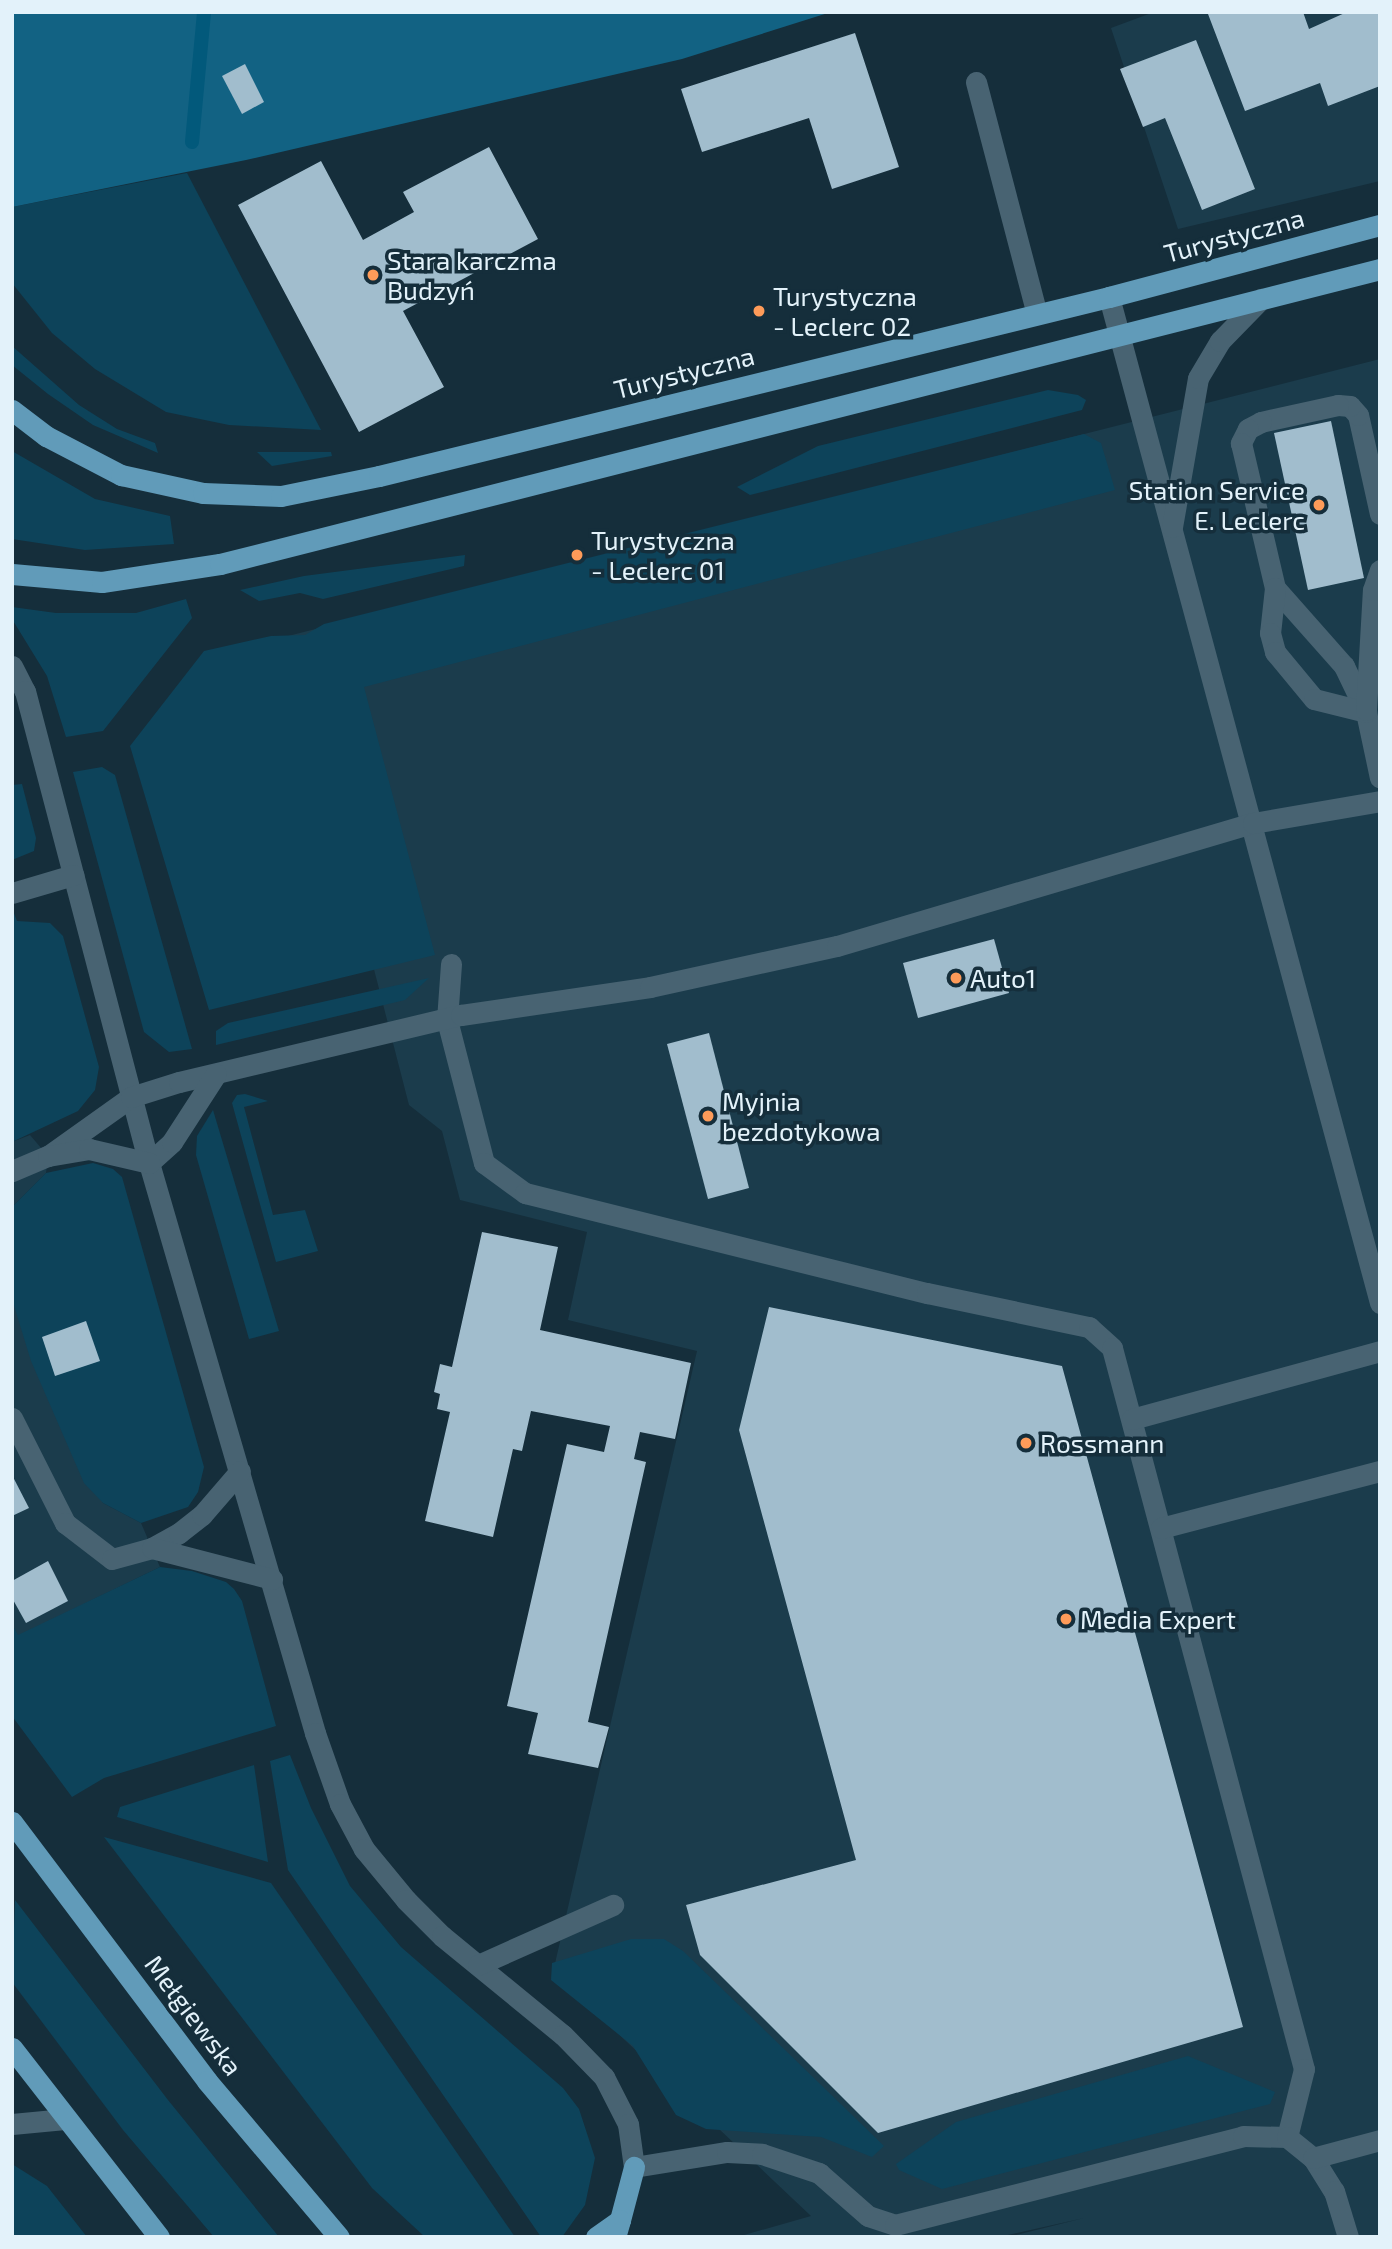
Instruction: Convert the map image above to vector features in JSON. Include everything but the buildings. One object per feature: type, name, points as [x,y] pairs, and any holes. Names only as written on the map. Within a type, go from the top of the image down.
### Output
[{"type":"main road","name":"Turystyczna","points":[[12,410],[46,436],[121,475],[204,493],[281,496],[379,476],[1109,297],[1380,225]]},
{"type":"main road","points":[[12,574],[102,582],[183,573],[1120,339],[1380,269]]},
{"type":"main road","name":"Mełgiewska","points":[[12,1822],[207,2081],[339,2237]]},
{"type":"main road","points":[[12,2048],[159,2237]]},
{"type":"main road","points":[[596,2237],[618,2228],[634,2167]]},
{"type":"street","points":[[976,82],[1037,314]]},
{"type":"street","points":[[1109,297],[1253,823],[1380,1303]]},
{"type":"street","points":[[1171,529],[1198,378],[1220,341],[1261,299]]},
{"type":"street","points":[[1366,712],[1314,699],[1275,652],[1270,633],[1275,588],[1241,443],[1248,429],[1261,422],[1350,406],[1358,415],[1380,513]]},
{"type":"street","points":[[1366,712],[1372,600],[1380,570]]},
{"type":"street","points":[[1275,588],[1344,666],[1366,712],[1380,778]]},
{"type":"street","points":[[12,666],[25,691],[149,1163],[319,1745],[340,1804],[364,1849],[406,1899],[478,1965],[563,2035],[604,2077],[628,2124],[634,2167],[727,2152],[762,2154],[819,2174],[868,2216],[898,2231],[1243,2136],[1287,2137],[1313,2158],[1334,2191],[1348,2237]]},
{"type":"street","points":[[12,1171],[48,1156],[131,1097],[216,1074],[447,1020],[650,987],[837,946],[1253,823],[1380,801]]},
{"type":"street","points":[[12,893],[73,875]]},
{"type":"street","points":[[451,964],[447,1020],[484,1163],[525,1193],[927,1293],[1089,1327],[1112,1348],[1304,2069],[1287,2137]]},
{"type":"street","points":[[149,1163],[172,1142],[216,1074]]},
{"type":"street","points":[[48,1156],[89,1149],[149,1163]]},
{"type":"street","points":[[1132,1419],[1380,1351]]},
{"type":"street","points":[[12,1418],[65,1523],[113,1559],[152,1548],[202,1515],[240,1471]]},
{"type":"street","points":[[1161,1528],[1380,1471]]},
{"type":"street","points":[[152,1548],[272,1579]]},
{"type":"street","points":[[478,1965],[613,1905]]},
{"type":"street","points":[[12,2124],[65,2119]]},
{"type":"street","points":[[1313,2158],[1380,2140]]},
{"type":"shaded area","points":[[12,12],[831,12],[682,59],[246,160],[12,207]]},
{"type":"shaded area","points":[[1154,12],[1380,12],[1380,181],[1178,229],[1111,28]]},
{"type":"shaded area","points":[[187,173],[321,430],[229,425],[166,412],[95,369],[52,333],[12,283],[12,207]]},
{"type":"shaded area","points":[[12,346],[79,405],[117,429],[155,443],[158,453],[93,425],[48,394],[12,365]]},
{"type":"shaded area","points":[[1380,359],[1380,2237],[1008,2237],[1084,2218],[999,2237],[737,2237],[811,2216],[553,1972],[697,1351],[568,1320],[587,1232],[460,1200],[442,1131],[409,1105],[288,636]]},
{"type":"shaded area","points":[[1048,390],[1078,395],[1086,400],[1082,410],[750,495],[737,487],[818,446]]},
{"type":"shaded area","points":[[1084,434],[1101,443],[1115,490],[364,687],[435,955],[209,1010],[130,746],[204,651],[271,636],[305,635],[324,624]]},
{"type":"shaded area","points":[[12,451],[95,499],[170,516],[174,544],[85,550],[12,539]]},
{"type":"shaded area","points":[[257,452],[331,452],[332,456],[272,466]]},
{"type":"shaded area","points":[[465,555],[464,566],[323,599],[300,593],[259,601],[240,590],[304,576]]},
{"type":"shaded area","points":[[186,599],[192,618],[103,731],[66,737],[47,676],[12,619],[12,607],[56,613],[136,613]]},
{"type":"shaded area","points":[[102,767],[115,775],[192,1049],[169,1052],[144,1032],[73,772]]},
{"type":"shaded area","points":[[22,784],[36,838],[34,851],[12,860],[12,785]]},
{"type":"shaded area","points":[[12,908],[17,921],[50,923],[63,936],[99,1067],[95,1090],[78,1111],[12,1142]]},
{"type":"shaded area","points":[[429,978],[405,1000],[216,1045],[216,1031],[228,1023]]},
{"type":"shaded area","points":[[245,1094],[268,1101],[244,1107],[273,1215],[305,1210],[318,1251],[276,1262],[232,1103],[237,1095]]},
{"type":"shaded area","points":[[213,1110],[279,1331],[249,1339],[196,1155],[197,1136]]},
{"type":"shaded area","points":[[30,1135],[48,1156],[46,1173],[12,1207],[12,1142]]},
{"type":"shaded area","points":[[93,1163],[113,1169],[122,1177],[204,1467],[198,1492],[188,1507],[141,1523],[103,1503],[84,1483],[31,1361],[12,1299],[12,1207],[46,1173]]},
{"type":"shaded area","points":[[12,1299],[103,1503],[141,1523],[160,1567],[18,1636],[12,1624]]},
{"type":"shaded area","points":[[160,1567],[192,1571],[226,1582],[234,1589],[242,1601],[276,1726],[104,1778],[72,1797],[12,1716],[12,1624],[18,1635]]},
{"type":"shaded area","points":[[290,1755],[311,1808],[350,1886],[401,1947],[563,2088],[579,2109],[595,2158],[585,2205],[562,2237],[541,2237],[288,1870],[270,1761]]},
{"type":"shaded area","points":[[254,1765],[268,1862],[117,1817],[120,1807]]},
{"type":"shaded area","points":[[104,1837],[271,1883],[515,2237],[425,2237],[372,2188]]},
{"type":"shaded area","points":[[15,1900],[168,2100],[279,2237],[214,2237],[123,2130],[12,1982]]},
{"type":"shaded area","points":[[631,1939],[664,1939],[683,1951],[884,2146],[872,2157],[821,2137],[706,2129],[676,2115],[633,2046],[551,1980],[552,1963]]},
{"type":"shaded area","points":[[1188,2056],[1275,2092],[1270,2104],[942,2189],[899,2170],[896,2164],[956,2122]]},
{"type":"shaded area","points":[[12,2164],[47,2186],[87,2237],[12,2237]]},
{"type":"waterway","points":[[192,142],[204,12]]},
{"type":"place","name":"Stara karczma Budzyń","points":[[373,275]]},
{"type":"place","name":"Turystyczna - Leclerc 02","points":[[759,311]]},
{"type":"place","name":"Station Service E. Leclerc","points":[[1319,505]]},
{"type":"place","name":"Turystyczna - Leclerc 01","points":[[577,555]]},
{"type":"place","name":"Auto1","points":[[956,978]]},
{"type":"place","name":"Myjnia bezdotykowa","points":[[708,1116]]},
{"type":"place","name":"Rossmann","points":[[1026,1443]]},
{"type":"place","name":"Media Expert","points":[[1066,1619]]}]
